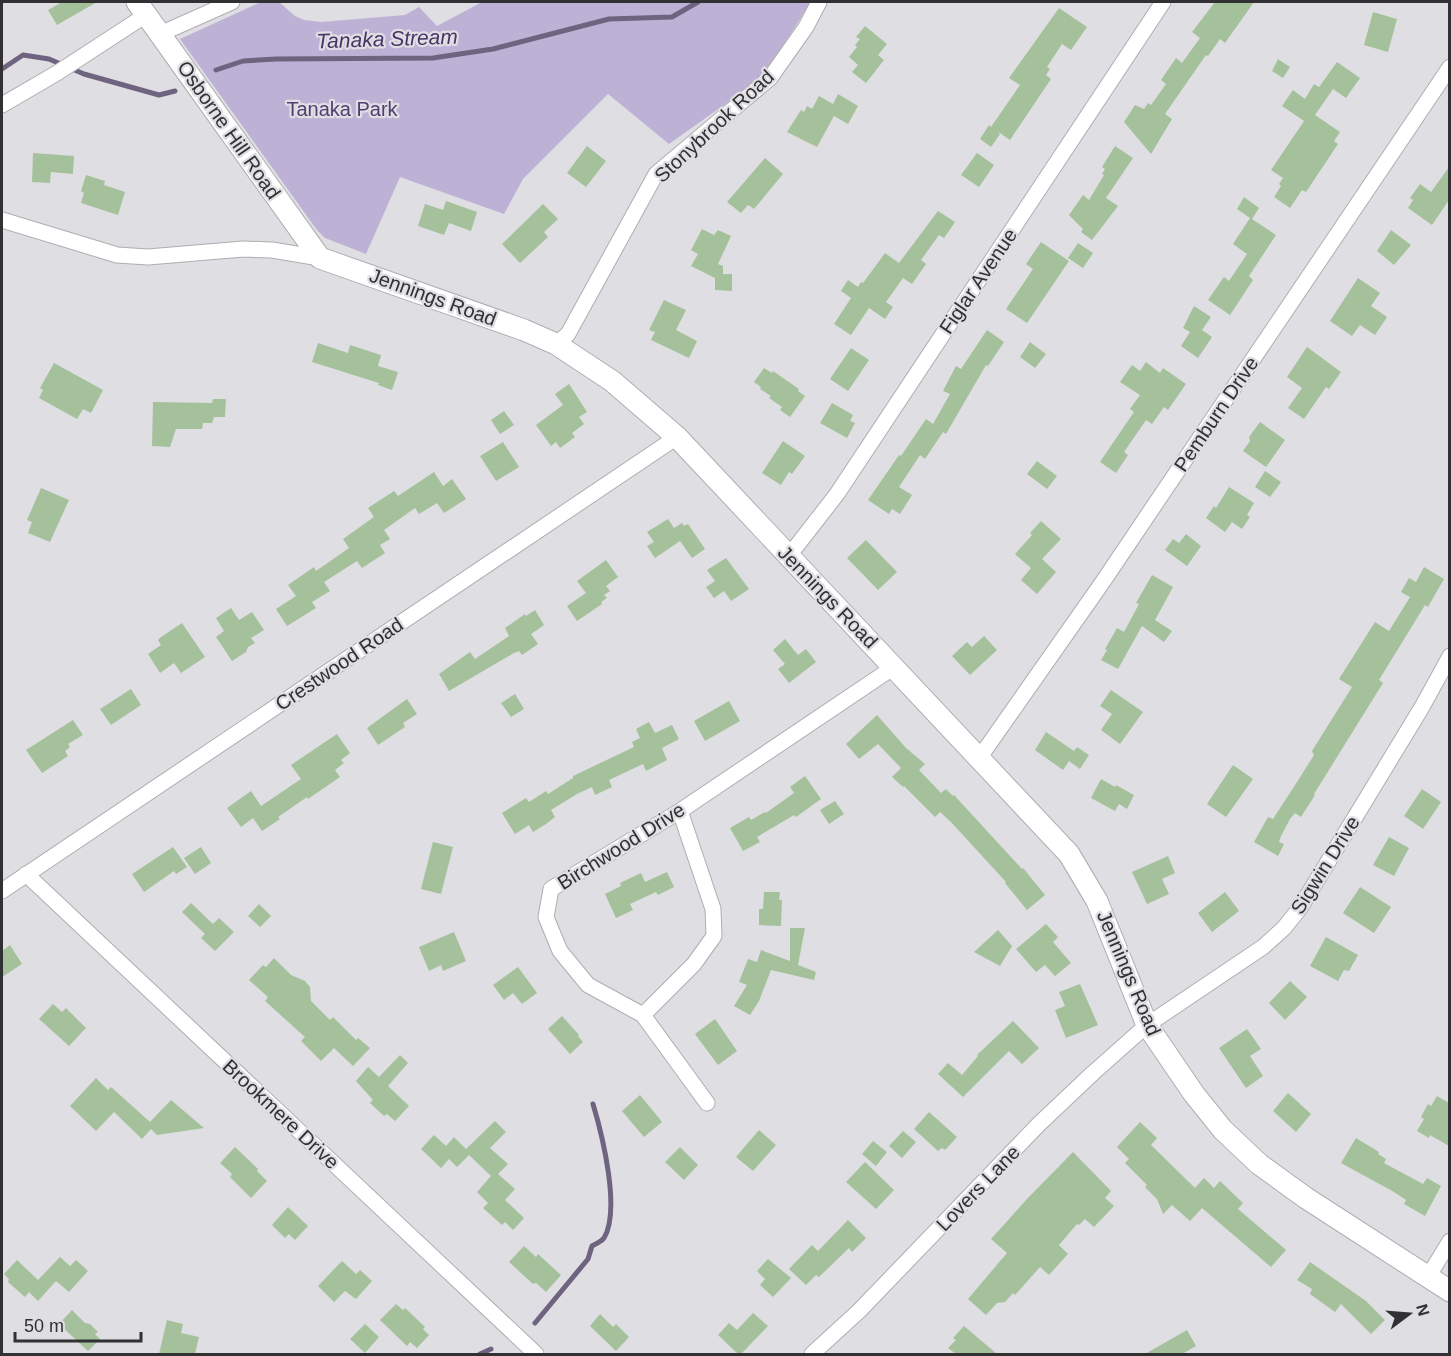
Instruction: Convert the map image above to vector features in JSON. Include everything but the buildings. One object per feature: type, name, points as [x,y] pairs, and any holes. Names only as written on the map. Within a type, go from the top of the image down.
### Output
[{"type":"street","points":[[160,34],[232,2]]},
{"type":"street","name":"Stonybrook Road","points":[[556,344],[568,334],[656,174],[770,78],[806,27],[819,2]]},
{"type":"street","name":"Figlar Avenue","points":[[788,557],[837,494],[1163,2]]},
{"type":"street","points":[[2,105],[72,63],[142,8]]},
{"type":"street","name":"Osborne Hill Road","points":[[142,8],[320,258]]},
{"type":"street","name":"Pemburn Drive","points":[[980,757],[1102,584],[1449,68]]},
{"type":"street","name":"Jennings Road","points":[[2,220],[117,255],[148,257],[243,249],[272,250],[320,258],[524,330],[556,344],[612,381],[677,437],[1069,854],[1085,878],[1116,943],[1147,1024],[1207,1111],[1224,1130],[1259,1164],[1306,1198],[1449,1291]]},
{"type":"street","name":"Crestwood Road","points":[[2,891],[677,437]]},
{"type":"street","name":"Sigwin Drive","points":[[1147,1024],[1263,947],[1284,928],[1300,908],[1422,707],[1449,656]]},
{"type":"street","name":"Birchwood Drive","points":[[707,1103],[643,1015],[588,985],[560,951],[546,917],[551,890],[680,811],[894,667]]},
{"type":"street","points":[[643,1015],[694,964],[714,936],[713,909],[680,811]]},
{"type":"street","name":"Brookmere Drive","points":[[26,874],[536,1354]]},
{"type":"street","name":"Lovers Lane","points":[[812,1354],[859,1311],[1039,1124],[1147,1024]]},
{"type":"street","points":[[1428,1277],[1449,1241]]},
{"type":"green space","name":"Tanaka Park","points":[[261,2],[279,2],[295,16],[304,20],[321,22],[405,15],[419,7],[437,26],[482,2],[811,2],[762,78],[669,144],[608,94],[523,179],[504,214],[400,177],[366,254],[325,238],[317,230],[180,39]]},
{"type":"waterway","name":"Tanaka Stream","points":[[216,70],[243,61],[276,59],[433,58],[493,49],[609,19],[672,17],[698,2]]},
{"type":"waterway","name":"Tanaka Stream","points":[[2,69],[23,55],[49,59],[84,74],[159,95],[175,91]]},
{"type":"waterway","points":[[535,1323],[588,1259],[592,1246],[604,1238],[609,1225],[611,1209],[608,1172],[593,1104]]},
{"type":"waterway","points":[[480,1354],[491,1349]]}]
